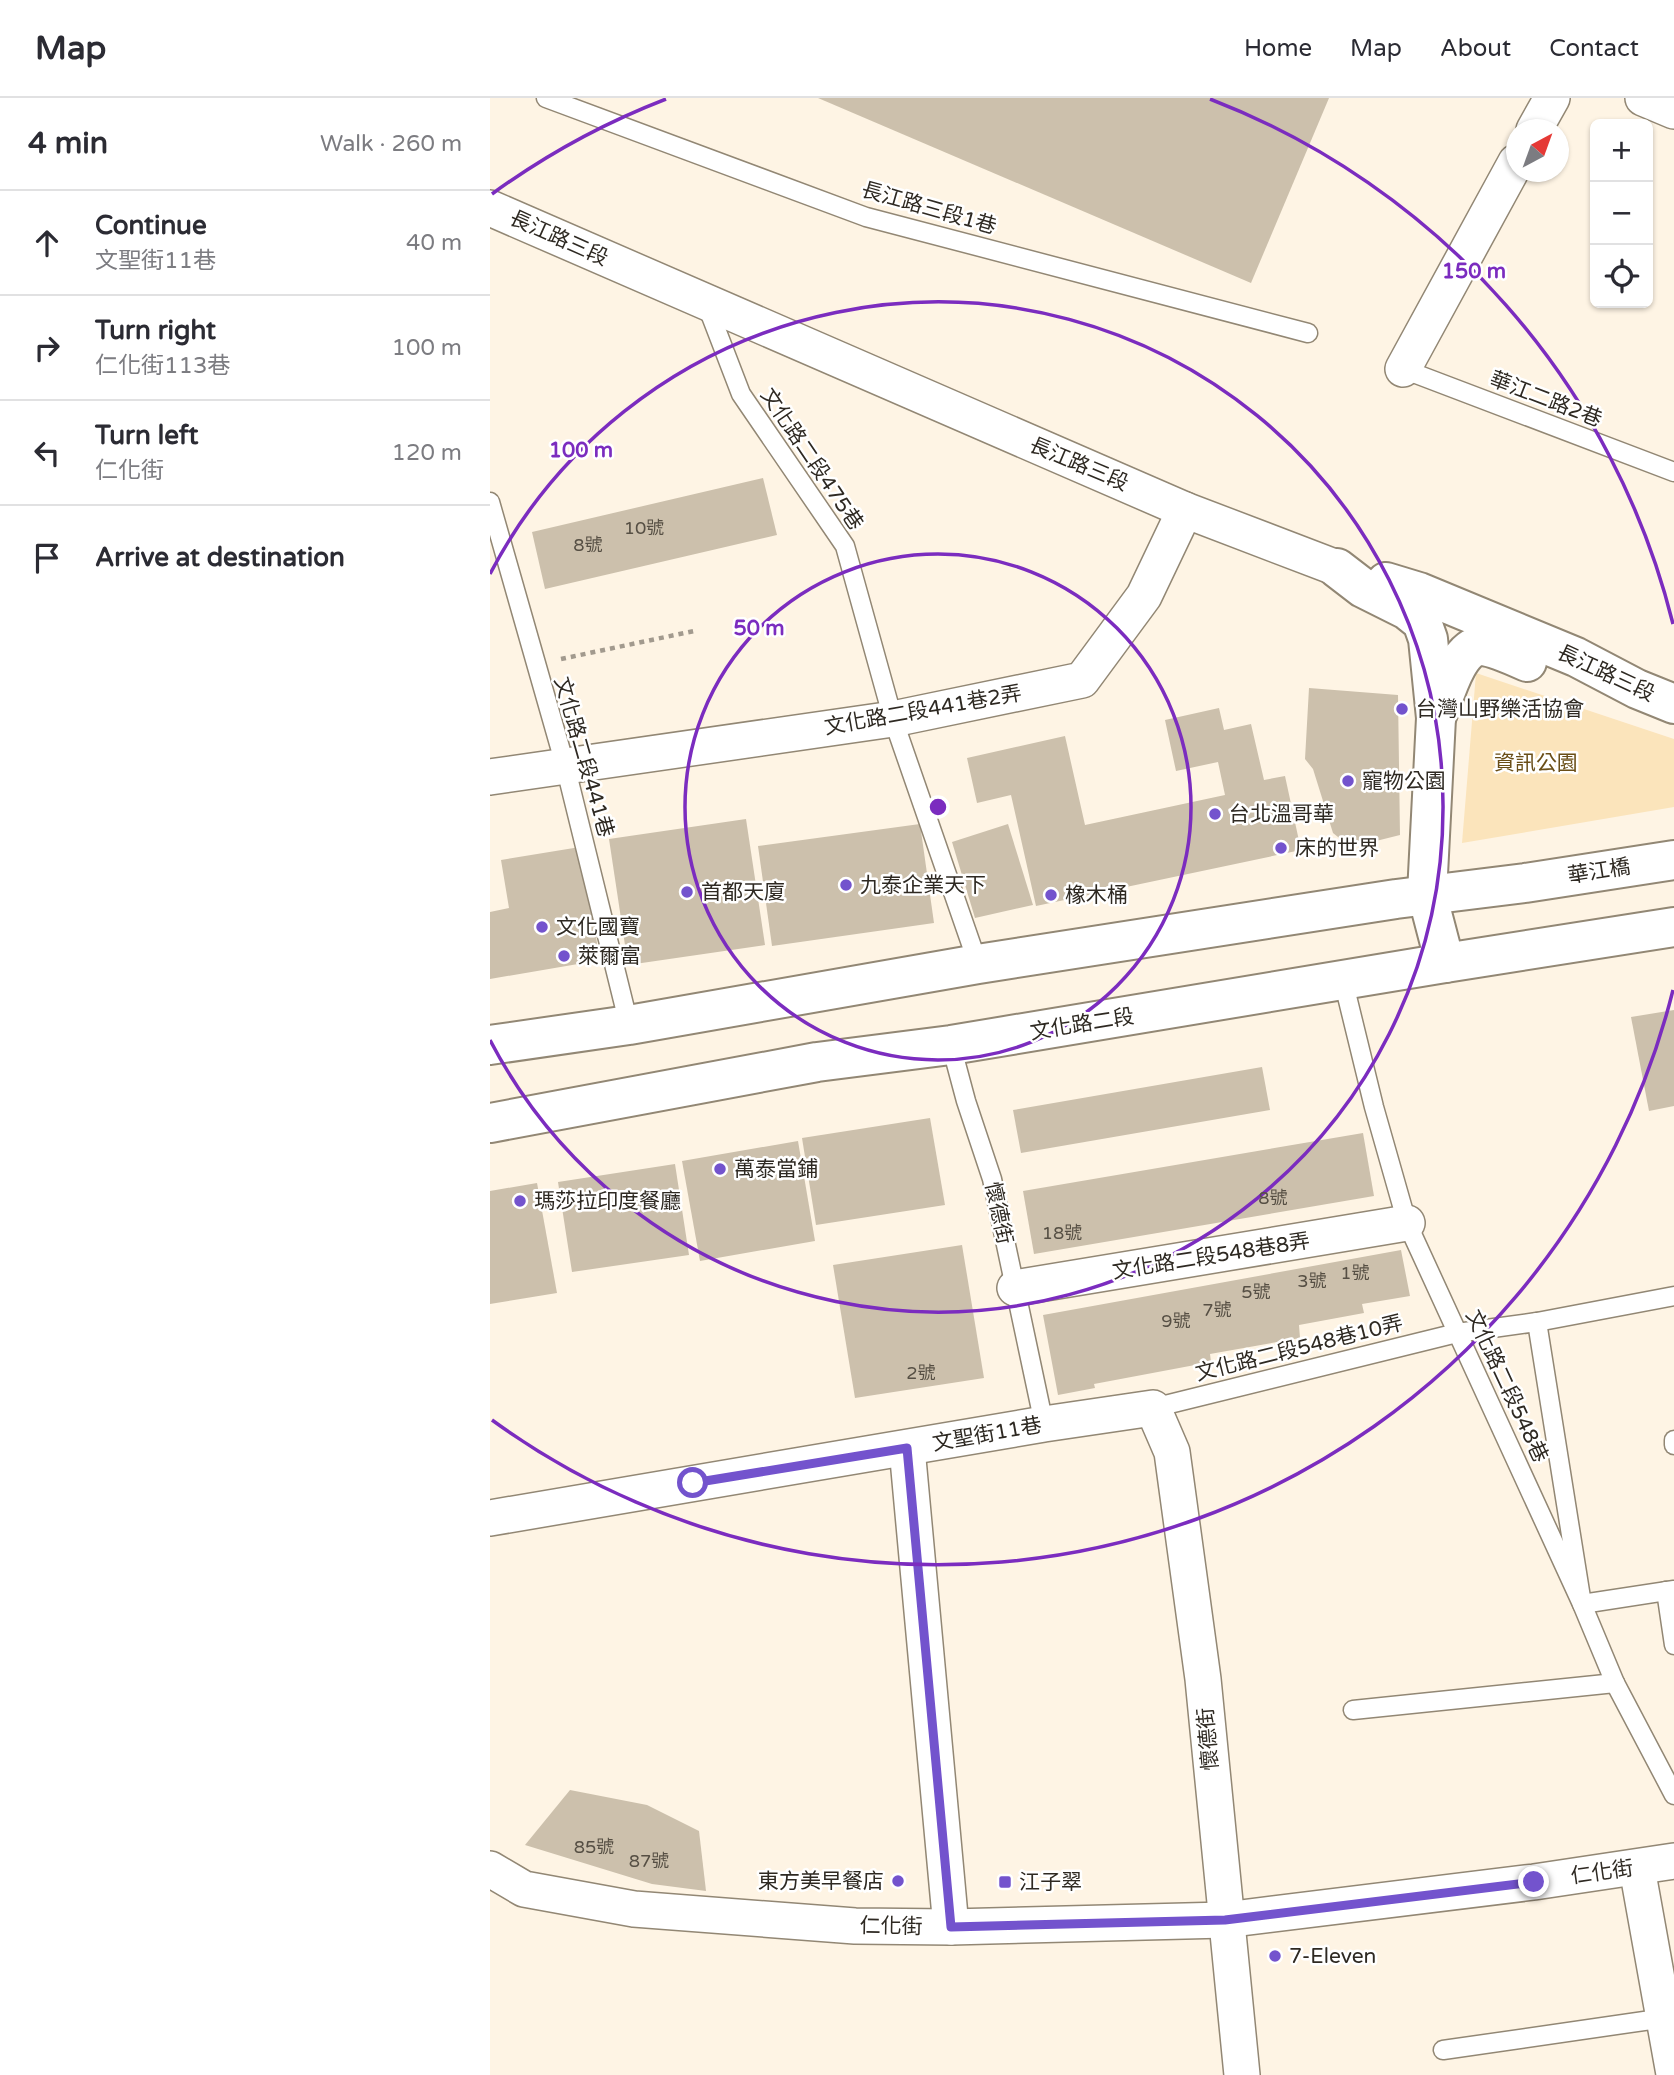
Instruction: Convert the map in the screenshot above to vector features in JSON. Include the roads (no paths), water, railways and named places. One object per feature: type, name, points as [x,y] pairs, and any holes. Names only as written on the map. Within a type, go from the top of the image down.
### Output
[{"type":"main road","name":"長江路三段","points":[[1337,568],[1419,592],[1576,657],[1637,689],[1674,704]]},
{"type":"main road","points":[[1337,568],[1363,588],[1407,610],[1422,622],[1428,639],[1436,718],[1427,894],[1445,962]]},
{"type":"main road","points":[[1436,718],[1459,661],[1471,649],[1481,646],[1569,677],[1637,689]]},
{"type":"main road","name":"華江橋","points":[[1427,894],[1525,883],[1674,860]]},
{"type":"main road","points":[[490,1045],[629,1025],[978,964],[1427,894]]},
{"type":"main road","name":"文化路二段","points":[[490,1123],[817,1062],[951,1045],[1445,962],[1674,927]]},
{"type":"street","points":[[1540,119],[1552,98]]},
{"type":"street","points":[[1643,98],[1674,111]]},
{"type":"street","points":[[1403,369],[1506,182]]},
{"type":"street","name":"長江路三段","points":[[490,208],[1185,510],[1337,568]]},
{"type":"street","name":"文化路二段441巷2弄","points":[[490,777],[892,719],[1082,680],[1144,596],[1185,510]]},
{"type":"street","name":"文化路二段548巷8弄","points":[[1015,1288],[1407,1223]]},
{"type":"street","name":"文聖街11巷","points":[[490,1518],[1153,1408]]},
{"type":"street","name":"懷德街","points":[[1153,1408],[1172,1452],[1203,1679],[1242,2075]]},
{"type":"street","points":[[907,1448],[951,1927]]},
{"type":"street","name":"仁化街","points":[[490,1869],[524,1889],[634,1909],[855,1926],[951,1927],[1225,1920],[1637,1868],[1674,1861]]},
{"type":"street","points":[[1637,1868],[1674,2074]]},
{"type":"lane","name":"長江路三段1巷","points":[[546,98],[866,216],[1308,333]]},
{"type":"lane","name":"文化路二段475巷","points":[[705,302],[741,394],[845,546],[892,719],[978,964]]},
{"type":"lane","name":"華江二路2巷","points":[[1403,369],[1674,472]]},
{"type":"lane","name":"文化路二段441巷","points":[[490,502],[565,765],[629,1025]]},
{"type":"lane","name":"文化路二段548巷","points":[[1343,980],[1374,1107],[1407,1223],[1583,1604],[1615,1683],[1674,1795]]},
{"type":"lane","name":"懷德街","points":[[951,1045],[992,1179],[1044,1424]]},
{"type":"lane","name":"文化路二段548巷10弄","points":[[1153,1408],[1457,1333],[1537,1322],[1674,1296]]},
{"type":"lane","points":[[1537,1322],[1583,1604],[1670,1591],[1674,1645]]},
{"type":"lane","points":[[1674,1440],[1674,1446]]},
{"type":"lane","points":[[1353,1710],[1615,1683]]},
{"type":"lane","points":[[1443,2050],[1665,2018]]},
{"type":"place","name":"台灣山野樂活協會","points":[[1402,709]]},
{"type":"place","name":"寵物公園","points":[[1348,781]]},
{"type":"place","name":"台北溫哥華","points":[[1215,814]]},
{"type":"place","name":"床的世界","points":[[1281,848]]},
{"type":"place","name":"九泰企業天下","points":[[846,885]]},
{"type":"place","name":"首都天廈","points":[[687,892]]},
{"type":"place","name":"橡木桶","points":[[1051,895]]},
{"type":"place","name":"文化國寶","points":[[542,927]]},
{"type":"place","name":"萊爾富","points":[[564,956]]},
{"type":"place","name":"萬泰當鋪","points":[[720,1169]]},
{"type":"place","name":"瑪莎拉印度餐廳","points":[[520,1201]]},
{"type":"place","name":"東方美早餐店","points":[[898,1881]]},
{"type":"place","name":"江子翠","points":[[1005,1882]]},
{"type":"place","name":"7-Eleven","points":[[1275,1956]]},
{"type":"park label","name":"資訊公園","points":[[1536,763]]}]
